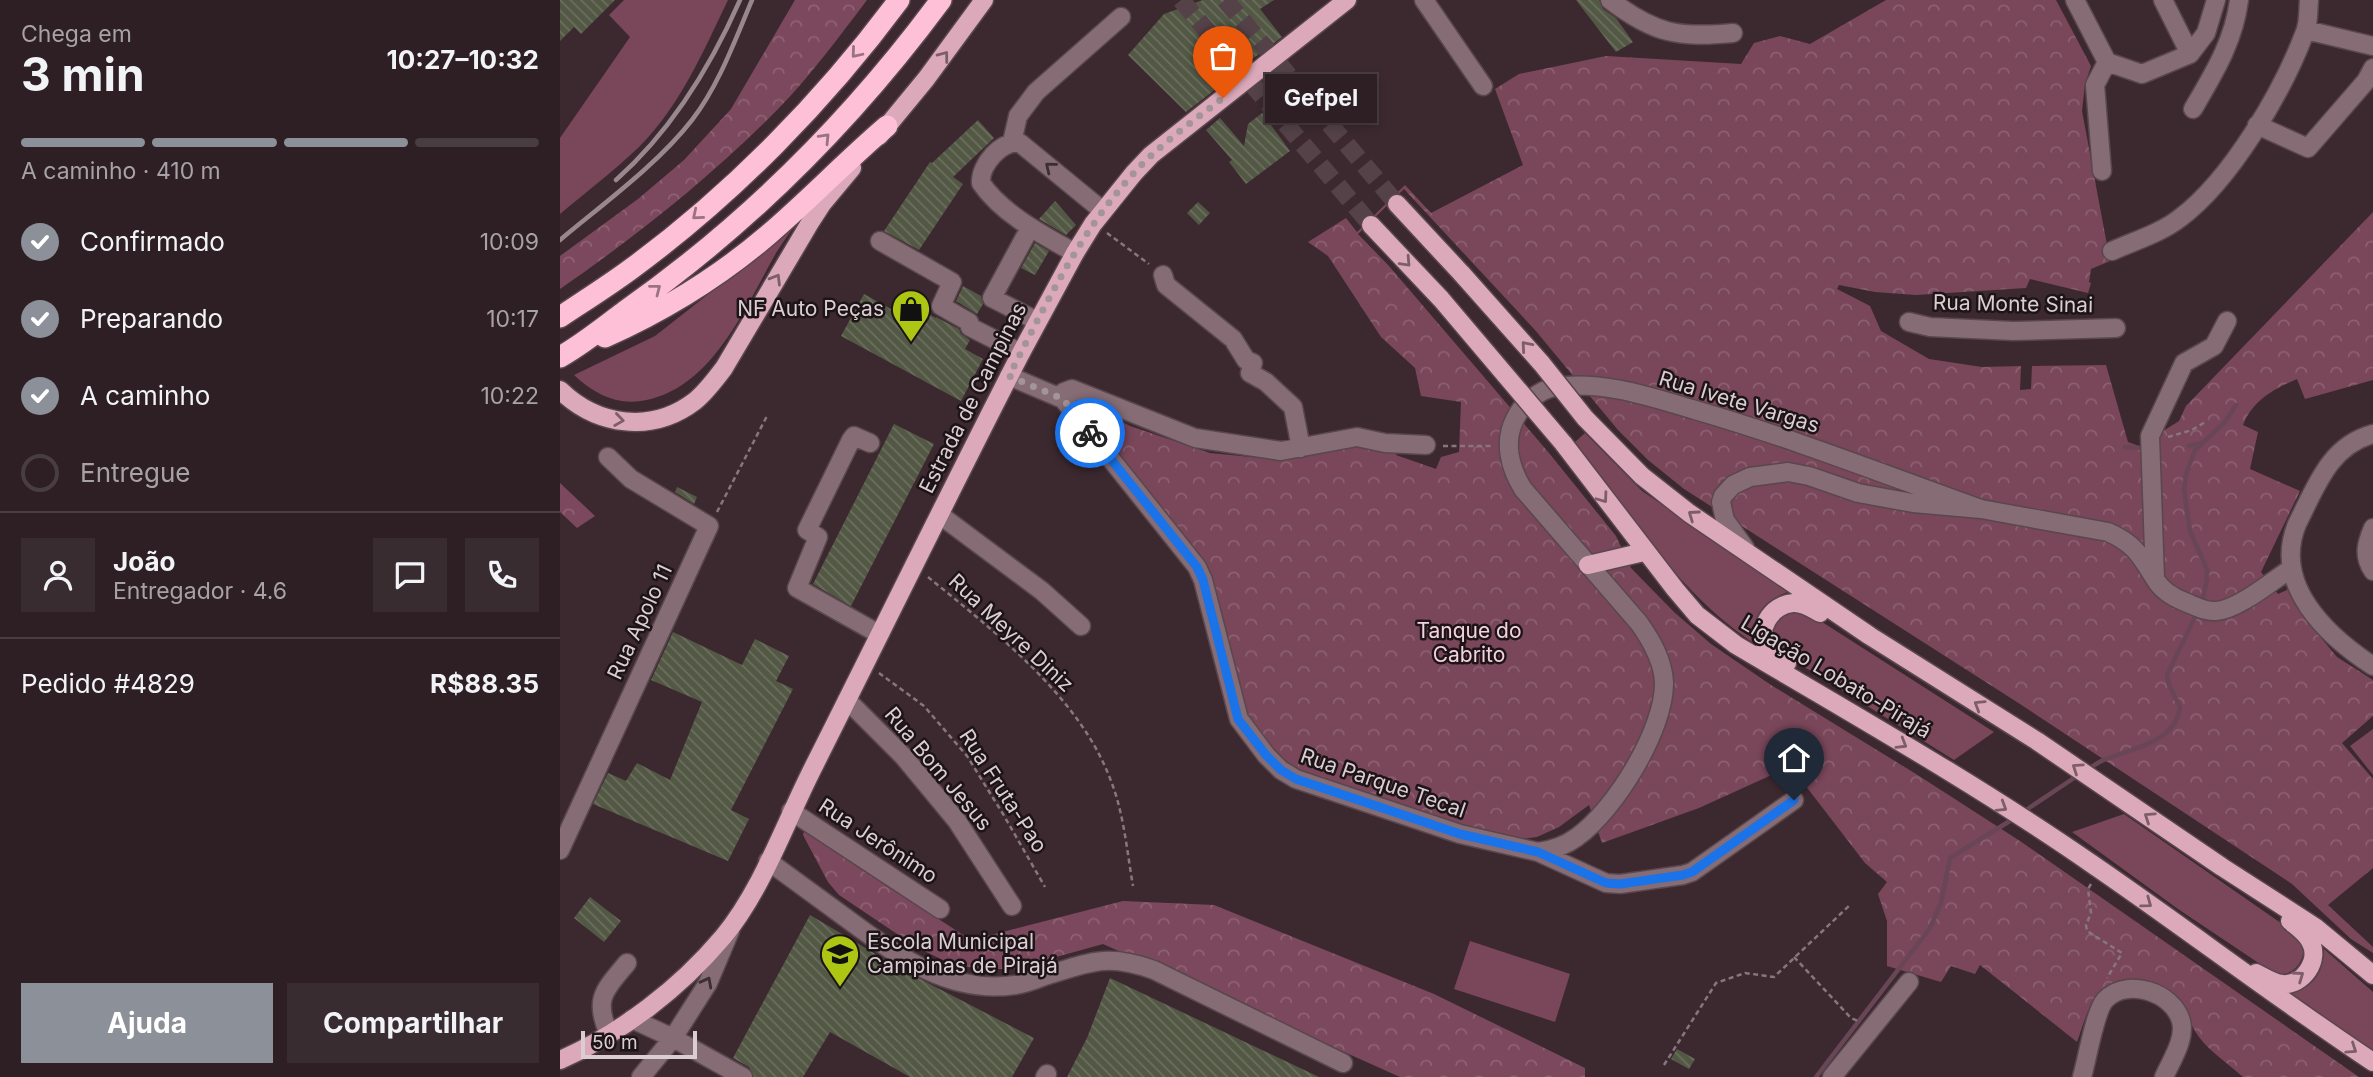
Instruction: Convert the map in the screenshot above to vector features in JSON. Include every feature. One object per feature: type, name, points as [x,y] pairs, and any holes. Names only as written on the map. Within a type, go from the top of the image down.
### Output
[{"type":"highway","points":[[560,317],[632,268],[704,209],[771,148],[835,78],[899,0]]},
{"type":"highway","points":[[562,356],[651,293],[722,236],[793,171],[858,104],[941,0]]},
{"type":"highway","points":[[562,356],[634,324],[737,260],[887,126]]},
{"type":"main road","points":[[560,390],[576,404],[598,416],[627,422],[668,416],[695,401],[724,368],[822,204],[986,0]]},
{"type":"main road","name":"Estrada de Campinas","points":[[560,1060],[632,1019],[680,981],[701,962],[750,901],[791,811],[1037,321],[1075,253],[1103,211],[1151,156],[1347,0]]},
{"type":"main road","points":[[1397,204],[1542,364],[1585,418],[1642,476],[1752,557],[1870,636],[2037,741],[2315,927],[2373,975]]},
{"type":"main road","name":"Ligação Lobato-Pirajá","points":[[1371,225],[1441,299],[1563,443],[1644,552],[1697,615],[1737,645],[1944,770],[2091,863],[2216,954],[2373,1062]]},
{"type":"main road","points":[[1588,565],[1644,552]]},
{"type":"main road","points":[[1860,719],[1770,651],[1763,639],[1763,630],[1777,608],[1795,603],[1805,605],[1870,636]]},
{"type":"main road","points":[[2216,954],[2284,984],[2304,976],[2313,960],[2314,950],[2302,931],[2222,867]]},
{"type":"street","points":[[1424,0],[1483,86]]},
{"type":"street","points":[[1610,0],[1634,18],[1666,33],[1700,36],[1734,33]]},
{"type":"street","points":[[2075,0],[2107,62],[2142,74],[2190,54],[2206,33],[2216,0]]},
{"type":"street","points":[[2163,0],[2190,54]]},
{"type":"street","points":[[2193,109],[2225,53],[2236,24],[2239,0]]},
{"type":"street","points":[[2112,251],[2178,220],[2222,178],[2281,82],[2306,30],[2309,0]]},
{"type":"street","points":[[1012,142],[1018,116],[1036,92],[1121,17]]},
{"type":"street","points":[[2306,30],[2373,46]]},
{"type":"street","points":[[2102,171],[2095,85],[2107,62]]},
{"type":"street","points":[[2257,125],[2308,148],[2366,80],[2373,68]]},
{"type":"street","points":[[1075,253],[1028,226],[986,191],[981,183],[983,166],[1005,145],[1020,143],[1103,211]]},
{"type":"street","points":[[1025,237],[992,298],[1037,321]]},
{"type":"street","points":[[880,241],[952,282],[941,306],[969,322],[970,327],[1021,353]]},
{"type":"street","points":[[1163,275],[1166,285],[1233,339],[1246,360],[1254,363],[1250,373],[1277,391],[1293,407],[1301,448],[1357,437],[1385,443],[1426,445]]},
{"type":"street","points":[[2227,321],[2214,346],[2184,363],[2152,429],[2149,443],[2155,579],[2166,593],[2174,598],[2209,611],[2219,611],[2236,604],[2292,568]]},
{"type":"street","name":"Rua Monte Sinai","points":[[1909,322],[1930,327],[2013,331],[2116,328]]},
{"type":"street","name":"Rua Parque Tecal","points":[[1009,376],[1063,399],[1197,567],[1203,580],[1238,719],[1266,755],[1281,770],[1296,779],[1460,834],[1538,852],[1606,883],[1620,884],[1683,875],[1794,800]]},
{"type":"street","name":"Rua Ivete Vargas","points":[[1509,446],[1510,431],[1515,418],[1536,395],[1553,388],[1598,386],[1754,428],[1981,509]]},
{"type":"street","name":"Rua Parque Tecal","points":[[1063,399],[1064,392],[1072,389],[1192,437],[1281,451],[1301,448]]},
{"type":"street","points":[[2373,435],[2351,442],[2331,460],[2293,534],[2291,555],[2292,568],[2304,599],[2320,622],[2342,644],[2373,666]]},
{"type":"street","points":[[870,443],[854,436],[851,440],[807,530],[818,537],[797,587],[880,634]]},
{"type":"street","points":[[1509,446],[1511,465],[1523,489],[1639,623],[1652,642],[1664,681],[1661,702],[1646,744],[1609,807],[1573,839],[1553,850],[1538,852]]},
{"type":"street","points":[[608,457],[631,479],[709,526]]},
{"type":"street","name":"Rua Ivete Vargas","points":[[1752,557],[1729,528],[1721,502],[1732,485],[1750,477],[1788,472],[1799,473],[1858,493],[1913,503],[1981,509],[2108,532],[2136,548],[2155,579]]},
{"type":"street","points":[[940,514],[1042,591],[1082,626]]},
{"type":"street","name":"Rua Apolo 11","points":[[560,850],[709,526]]},
{"type":"street","points":[[2373,528],[2365,545],[2367,563],[2373,571]]},
{"type":"street","name":"Rua Bom Jesus","points":[[847,701],[904,757],[957,821],[1012,906]]},
{"type":"street","name":"Rua Jerônimo","points":[[791,811],[940,908]]},
{"type":"street","points":[[768,861],[886,947],[936,975],[960,984],[987,988],[1017,985],[1098,960],[1124,961],[1154,970],[1343,1063]]},
{"type":"street","points":[[642,1077],[673,1038],[708,983],[734,922]]},
{"type":"street","points":[[609,1034],[600,1006],[607,988],[627,963]]},
{"type":"street","points":[[1832,1077],[1909,982]]},
{"type":"street","points":[[2079,1075],[2100,1008],[2106,999],[2124,990],[2140,989],[2164,998],[2176,1011],[2181,1023],[2180,1037],[2164,1077]]},
{"type":"street","points":[[632,1019],[673,1038],[743,1077]]},
{"type":"path","points":[[1110,236],[1163,275]]},
{"type":"path","points":[[709,526],[767,416]]},
{"type":"path","points":[[2149,443],[2192,430],[2207,421]]},
{"type":"path","points":[[1426,445],[1509,446]]},
{"type":"path","name":"Rua Meyre Diniz","points":[[914,566],[979,619],[1040,676],[1087,732],[1112,782],[1133,886]]},
{"type":"path","name":"Rua Fruta-Pao","points":[[865,663],[924,706],[967,756],[1045,887]]},
{"type":"path","points":[[2088,889],[2091,913],[2086,925],[2087,931],[2122,953],[2100,991],[2106,999]]},
{"type":"path","points":[[1664,1065],[1716,983],[1745,972],[1774,977],[1851,904]]},
{"type":"path","points":[[1794,957],[1851,1018]]},
{"type":"green space","points":[[624,0],[728,0],[690,78],[654,131],[620,164],[560,214],[560,138],[630,37],[609,15]]},
{"type":"green space","points":[[795,0],[867,0],[802,82],[754,133],[674,204],[560,289],[560,256],[638,199],[684,160],[731,109]]},
{"type":"green space","name":"Tanque do Cabrito","points":[[1886,0],[2056,0],[2091,66],[2085,84],[2082,111],[2110,261],[2091,269],[2088,293],[2030,279],[2026,288],[1916,295],[1875,292],[1839,285],[1837,289],[1870,306],[1881,331],[1929,359],[1982,367],[2021,366],[2020,390],[2031,389],[2032,366],[2106,365],[2128,442],[2139,446],[2179,421],[2186,406],[2373,212],[2373,380],[2305,399],[2297,379],[2265,396],[2252,409],[2243,425],[2258,432],[2250,469],[2300,491],[2261,572],[2278,594],[2289,589],[2303,616],[2337,657],[2373,680],[2373,716],[2342,743],[2373,779],[2373,868],[2328,905],[2373,947],[2373,953],[2351,939],[2292,884],[2020,704],[1684,489],[1648,460],[1618,430],[1535,330],[1404,189],[1358,234],[1389,266],[1549,453],[1616,536],[1631,568],[1674,612],[1711,644],[1771,685],[2020,841],[2359,1077],[2243,1077],[2203,1042],[2173,996],[2144,981],[2123,980],[2103,989],[2090,1006],[2077,1042],[1980,965],[1975,974],[1951,966],[1941,982],[1887,966],[1887,921],[1878,894],[1887,882],[1865,863],[1805,785],[1789,792],[1776,773],[1699,808],[1602,843],[1589,805],[1559,827],[1537,837],[1521,839],[1457,826],[1310,775],[1290,764],[1268,745],[1248,717],[1209,570],[1079,405],[1087,403],[1130,426],[1210,453],[1273,459],[1361,446],[1397,450],[1396,455],[1436,469],[1441,457],[1459,452],[1461,402],[1421,396],[1415,368],[1381,337],[1328,256],[1308,242],[1346,218],[1357,232],[1405,185],[1431,213],[1523,165],[1495,89],[1519,74],[1606,56],[1741,64],[1754,43],[1780,36],[1810,44]]},
{"type":"green space","points":[[803,214],[776,253],[723,344],[687,381],[666,394],[631,402],[604,396],[574,375],[655,336],[748,263]]},
{"type":"green space","points":[[1585,433],[1642,491],[1790,591],[1772,600],[1760,611],[1755,626],[1757,645],[1704,603],[1657,552],[1575,442]]},
{"type":"green space","points":[[560,483],[595,516],[577,528],[560,512]]},
{"type":"green space","points":[[1803,610],[1994,732],[1954,760],[1790,658],[1775,643],[1774,629],[1784,616]]},
{"type":"green space","points":[[2373,729],[2373,775],[2350,746]]},
{"type":"green space","points":[[2124,814],[2295,934],[2303,946],[2302,958],[2296,968],[2286,974],[2270,971],[2178,909],[2072,832]]},
{"type":"green space","points":[[805,828],[856,866],[971,940],[1123,901],[1214,905],[1434,994],[1585,1068],[1585,1077],[1400,1077],[1103,944],[1013,969],[977,969],[945,961],[918,948],[839,895],[828,882],[803,835]]},
{"type":"green space","points":[[1470,941],[1570,974],[1555,1022],[1454,989]]},
{"type":"green space","points":[[2324,949],[2373,992],[2373,1051],[2288,994],[2304,988],[2315,979],[2322,965]]},
{"type":"building","points":[[560,0],[615,0],[581,34],[574,27],[560,41]]},
{"type":"building","points":[[1203,0],[1274,0],[1260,9],[1282,37],[1186,112],[1128,55],[1164,14]]},
{"type":"building","points":[[1576,0],[1599,0],[1603,9],[1616,18],[1633,42],[1616,52]]},
{"type":"building","points":[[1262,113],[1290,151],[1246,184],[1229,162],[1232,160],[1206,130],[1220,118],[1244,146],[1248,124]]},
{"type":"building","points":[[978,120],[994,138],[953,177],[963,184],[919,250],[884,231],[930,162]]},
{"type":"building","points":[[1055,201],[1076,225],[1066,235],[1039,219]]},
{"type":"building","points":[[1198,202],[1210,213],[1199,225],[1187,213]]},
{"type":"building","points":[[1035,243],[1049,251],[1035,275],[1021,268]]},
{"type":"building","points":[[963,286],[981,296],[983,304],[977,314],[956,301]]},
{"type":"building","name":"NF Auto Peças","points":[[864,294],[914,322],[921,310],[959,329],[961,334],[970,340],[965,349],[983,359],[961,401],[841,336]]},
{"type":"building","points":[[894,424],[934,444],[851,606],[813,584]]},
{"type":"building","points":[[677,487],[697,497],[694,504],[675,492]]},
{"type":"building","points":[[673,632],[742,665],[755,639],[789,656],[776,681],[793,689],[731,810],[749,819],[728,861],[593,804],[608,773],[626,781],[637,763],[670,780],[702,702],[651,680]]},
{"type":"building","points":[[590,897],[621,921],[604,942],[574,918]]},
{"type":"building","points":[[810,915],[899,968],[1034,1038],[1012,1077],[910,1077],[830,1032],[803,1077],[754,1077],[749,1067],[733,1058]]},
{"type":"building","points":[[1110,978],[1319,1077],[1067,1077],[1087,1038]]},
{"type":"building","points":[[1677,1049],[1695,1059],[1689,1069],[1671,1059]]},
{"type":"waterway","points":[[2203,598],[2207,570],[2190,531],[2184,489],[2186,475],[2195,450],[2225,422],[2236,405]]},
{"type":"waterway","points":[[2189,446],[2201,443]]},
{"type":"waterway","points":[[2125,447],[2140,448]]},
{"type":"waterway","points":[[2087,770],[2104,760],[2151,742],[2170,729],[2180,707],[2167,675],[2195,617]]},
{"type":"waterway","points":[[2023,812],[2080,774]]},
{"type":"waterway","points":[[1816,1077],[1930,928],[1941,903],[1950,858],[2013,819]]},
{"type":"tunnel","points":[[1181,0],[1371,225]]},
{"type":"tunnel","points":[[1225,0],[1397,204]]},
{"type":"railway","points":[[616,180],[654,141],[687,97],[716,50],[740,0]]},
{"type":"railway","points":[[560,240],[647,168],[692,120],[718,77],[752,0]]},
{"type":"way so far","points":[[1090,433],[1063,399],[1009,376],[1059,281],[1093,224],[1116,193],[1151,156],[1223,98]]},
{"type":"place","name":"Gefpel","points":[[1223,98]]},
{"type":"place","name":"NF Auto Peças","points":[[911,343]]},
{"type":"place","name":"Escola Municipal Campinas de Pirajá","points":[[840,988]]},
{"type":"route","points":[[1090,433],[1197,567],[1203,580],[1238,719],[1266,755],[1281,770],[1296,779],[1460,834],[1538,852],[1594,879],[1620,884],[1692,872],[1794,800]]}]
